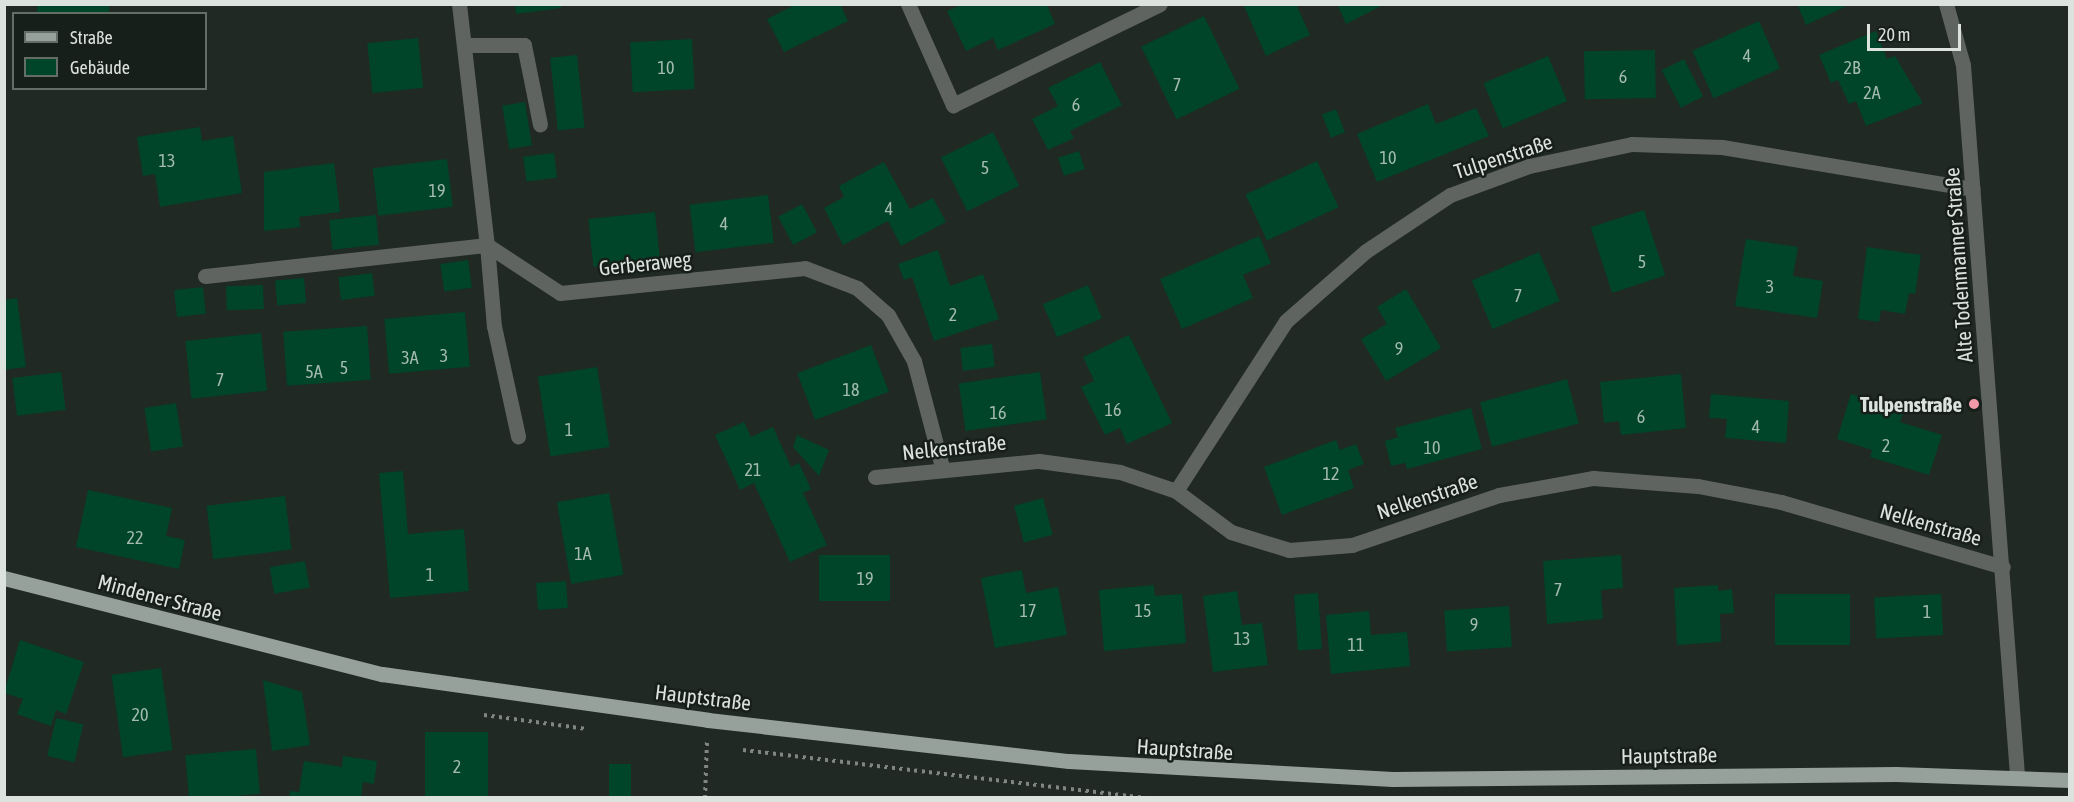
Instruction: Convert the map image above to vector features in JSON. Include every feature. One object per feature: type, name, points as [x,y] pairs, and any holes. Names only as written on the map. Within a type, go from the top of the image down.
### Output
[{"type":"main road","name":"Mindener Straße","points":[[4,578],[306,657]]},
{"type":"main road","name":"Hauptstraße","points":[[306,657],[453,685],[708,720],[1246,775],[2017,775],[2070,780]]},
{"type":"street","points":[[459,4],[494,326],[518,436]]},
{"type":"street","points":[[908,4],[953,105],[1160,4]]},
{"type":"street","name":"Alte Todenmanner Straße","points":[[1946,4],[1964,65],[2017,775]]},
{"type":"street","points":[[464,45],[524,45],[540,124]]},
{"type":"street","name":"Tulpenstraße","points":[[1176,491],[1286,321],[1366,251],[1450,195],[1529,166],[1632,144],[1722,147],[1973,189]]},
{"type":"street","points":[[205,276],[487,245]]},
{"type":"street","name":"Gerberaweg","points":[[487,245],[560,292],[805,268],[857,288],[888,315],[914,361],[942,466]]},
{"type":"street","name":"Nelkenstraße","points":[[875,477],[942,466],[1039,461],[1120,472],[1176,491],[1231,532],[1289,550],[1353,545],[1499,495],[1593,478],[1698,486],[1781,502],[2003,567]]},
{"type":"path","points":[[705,798],[708,720]]},
{"type":"building","points":[[37,4],[109,4],[109,12],[37,12]]},
{"type":"building","points":[[515,4],[561,4],[561,8],[516,14]]},
{"type":"building","points":[[797,4],[840,4],[848,21],[784,52],[767,19]]},
{"type":"building","points":[[1243,4],[1296,4],[1310,35],[1266,56]]},
{"type":"building","points":[[1337,4],[1385,4],[1346,24]]},
{"type":"building","points":[[1797,4],[1851,4],[1806,25]]},
{"type":"building","points":[[961,5],[1047,5],[1055,24],[998,50],[993,38],[966,51],[947,11]]},
{"type":"building","points":[[1204,16],[1240,89],[1177,119],[1141,47]]},
{"type":"building","points":[[1759,21],[1780,69],[1713,98],[1692,51]]},
{"type":"building","points":[[1876,31],[1887,59],[1895,56],[1923,103],[1866,126],[1856,101],[1849,104],[1838,80],[1831,83],[1819,55]]},
{"type":"building","points":[[418,38],[423,88],[373,93],[367,43]]},
{"type":"building","points":[[692,39],[695,89],[633,92],[630,42]]},
{"type":"building","points":[[1655,50],[1656,98],[1585,99],[1584,51]]},
{"type":"building","points":[[577,55],[585,128],[558,130],[550,58]]},
{"type":"building","points":[[1548,56],[1567,101],[1503,128],[1484,83]]},
{"type":"building","points":[[1684,59],[1703,96],[1681,108],[1662,70]]},
{"type":"building","points":[[1100,62],[1122,105],[1070,131],[1074,138],[1048,150],[1032,119],[1058,106],[1048,88]]},
{"type":"building","points":[[525,102],[532,145],[509,149],[502,106]]},
{"type":"building","points":[[1428,104],[1436,124],[1476,108],[1489,136],[1377,182],[1357,134]]},
{"type":"building","points":[[1336,109],[1345,132],[1331,138],[1322,114]]},
{"type":"building","points":[[200,127],[202,141],[233,136],[242,193],[160,207],[155,174],[143,176],[137,137]]},
{"type":"building","points":[[993,132],[1019,186],[967,211],[941,157]]},
{"type":"building","points":[[1079,151],[1085,169],[1064,176],[1058,158]]},
{"type":"building","points":[[554,153],[557,178],[526,182],[523,157]]},
{"type":"building","points":[[447,159],[453,207],[378,216],[373,168]]},
{"type":"building","points":[[1317,161],[1339,207],[1267,241],[1245,194]]},
{"type":"building","points":[[884,162],[910,209],[933,198],[946,222],[901,246],[888,221],[843,245],[824,208],[844,197],[839,186]]},
{"type":"building","points":[[334,163],[340,212],[299,217],[300,227],[264,231],[264,172]]},
{"type":"building","points":[[768,195],[774,243],[695,252],[690,205]]},
{"type":"building","points":[[802,204],[817,232],[793,245],[778,217]]},
{"type":"building","points":[[1644,210],[1665,276],[1612,293],[1591,227]]},
{"type":"building","points":[[655,212],[660,260],[593,267],[588,219]]},
{"type":"building","points":[[376,215],[379,245],[332,250],[329,220]]},
{"type":"building","points":[[1259,236],[1271,263],[1243,275],[1253,298],[1182,329],[1160,279]]},
{"type":"building","points":[[1746,239],[1798,247],[1793,276],[1823,281],[1817,318],[1735,306]]},
{"type":"building","points":[[1867,247],[1921,255],[1915,294],[1909,293],[1905,314],[1881,310],[1879,322],[1858,319]]},
{"type":"building","points":[[938,250],[950,286],[983,274],[999,319],[934,341],[912,277],[904,280],[898,264]]},
{"type":"building","points":[[1539,252],[1560,301],[1493,329],[1472,281]]},
{"type":"building","points":[[468,260],[472,288],[444,292],[440,264]]},
{"type":"building","points":[[372,273],[375,296],[341,300],[338,277]]},
{"type":"building","points":[[304,278],[306,303],[277,305],[275,281]]},
{"type":"building","points":[[263,285],[264,309],[227,310],[226,286]]},
{"type":"building","points":[[1088,285],[1102,318],[1057,337],[1043,304]]},
{"type":"building","points":[[203,287],[206,314],[177,317],[174,290]]},
{"type":"building","points":[[1406,289],[1441,348],[1386,381],[1361,339],[1387,324],[1377,307]]},
{"type":"building","points":[[17,298],[26,367],[4,370],[4,300]]},
{"type":"building","points":[[465,312],[470,367],[389,374],[384,319]]},
{"type":"building","points":[[367,326],[371,380],[287,386],[283,332]]},
{"type":"building","points":[[261,333],[267,391],[191,399],[185,341]]},
{"type":"building","points":[[1129,335],[1172,423],[1127,444],[1120,428],[1105,435],[1081,387],[1094,381],[1083,357]]},
{"type":"building","points":[[992,344],[995,367],[963,371],[960,348]]},
{"type":"building","points":[[871,345],[889,392],[815,420],[797,373]]},
{"type":"building","points":[[597,367],[610,447],[550,456],[538,376]]},
{"type":"building","points":[[61,372],[66,410],[17,416],[12,378]]},
{"type":"building","points":[[1040,372],[1047,420],[965,431],[959,383]]},
{"type":"building","points":[[1681,374],[1686,428],[1621,435],[1619,421],[1604,423],[1600,382]]},
{"type":"building","points":[[1567,379],[1579,423],[1492,447],[1480,402]]},
{"type":"building","points":[[1711,394],[1789,401],[1786,443],[1725,438],[1727,419],[1709,418]]},
{"type":"building","points":[[1851,394],[1904,410],[1900,422],[1942,435],[1929,475],[1870,457],[1872,450],[1837,439]]},
{"type":"building","points":[[176,403],[183,446],[151,451],[144,408]]},
{"type":"building","points":[[1471,408],[1482,449],[1407,469],[1405,463],[1391,466],[1385,441],[1398,437],[1395,428]]},
{"type":"building","points":[[744,422],[751,437],[773,427],[791,467],[799,463],[811,489],[803,493],[827,545],[790,562],[754,483],[740,490],[715,435]]},
{"type":"building","points":[[797,435],[829,450],[819,476],[793,447]]},
{"type":"building","points":[[1336,440],[1340,450],[1356,444],[1364,464],[1348,470],[1354,488],[1282,515],[1264,467]]},
{"type":"building","points":[[403,471],[408,534],[464,529],[469,591],[390,598],[379,473]]},
{"type":"building","points":[[88,490],[172,508],[166,536],[185,540],[179,569],[76,547]]},
{"type":"building","points":[[609,493],[623,575],[571,584],[557,502]]},
{"type":"building","points":[[285,496],[292,550],[213,559],[207,506]]},
{"type":"building","points":[[1043,498],[1053,535],[1024,542],[1014,506]]},
{"type":"building","points":[[819,555],[890,555],[890,601],[819,601]]},
{"type":"building","points":[[1621,555],[1623,588],[1601,590],[1603,619],[1547,624],[1543,561]]},
{"type":"building","points":[[305,561],[310,588],[274,594],[270,567]]},
{"type":"building","points":[[1022,570],[1026,593],[1058,587],[1067,635],[995,648],[981,578]]},
{"type":"building","points":[[566,581],[568,608],[538,610],[536,583]]},
{"type":"building","points":[[1154,585],[1155,596],[1182,594],[1186,643],[1104,651],[1099,590]]},
{"type":"building","points":[[1718,585],[1718,591],[1732,589],[1734,613],[1720,614],[1721,642],[1677,645],[1674,588]]},
{"type":"building","points":[[1237,591],[1242,625],[1262,623],[1268,665],[1213,672],[1203,596]]},
{"type":"building","points":[[1318,593],[1322,649],[1298,651],[1294,595]]},
{"type":"building","points":[[1775,594],[1850,594],[1850,645],[1775,645]]},
{"type":"building","points":[[1941,594],[1943,635],[1876,638],[1874,598]]},
{"type":"building","points":[[1509,606],[1512,647],[1447,651],[1444,611]]},
{"type":"building","points":[[1369,611],[1371,635],[1407,632],[1410,666],[1331,674],[1326,615]]},
{"type":"building","points":[[20,640],[84,662],[66,714],[56,710],[51,726],[17,714],[23,699],[4,693]]},
{"type":"building","points":[[161,668],[173,750],[123,757],[111,675]]},
{"type":"building","points":[[263,680],[302,692],[310,745],[272,751]]},
{"type":"building","points":[[56,718],[83,724],[75,762],[47,756]]},
{"type":"building","points":[[425,732],[488,732],[488,798],[425,798]]},
{"type":"building","points":[[256,749],[260,794],[189,798],[185,755]]},
{"type":"building","points":[[343,756],[377,761],[374,784],[363,782],[361,798],[289,798],[290,791],[299,792],[304,761],[342,767]]},
{"type":"building","points":[[609,764],[631,764],[631,798],[609,798]]},
{"type":"place","name":"Tulpenstraße","points":[[1974,404]]}]
